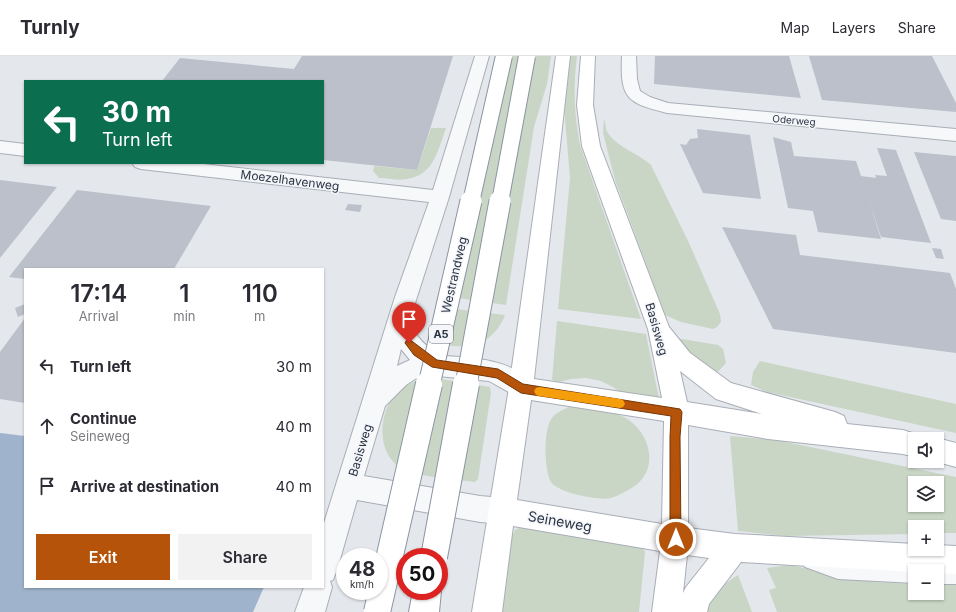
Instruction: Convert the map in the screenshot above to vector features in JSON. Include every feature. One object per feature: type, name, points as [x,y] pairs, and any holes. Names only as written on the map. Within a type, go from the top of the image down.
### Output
[{"type":"main road","name":"Westrandweg","points":[[377,612],[504,56]]},
{"type":"main road","points":[[436,548],[527,56]]},
{"type":"main road","points":[[487,612],[521,388],[563,56]]},
{"type":"main road","name":"Basisweg","points":[[588,56],[585,105],[591,146],[659,329],[677,412],[675,437],[676,539],[667,612]]},
{"type":"main road","points":[[659,329],[682,360],[724,391],[767,405],[908,444]]},
{"type":"main road","points":[[521,388],[768,427],[908,444]]},
{"type":"main road","points":[[944,452],[956,455]]},
{"type":"main road","name":"Seineweg","points":[[503,511],[735,548],[956,560]]},
{"type":"main road","points":[[692,612],[696,597],[735,548]]},
{"type":"main road","points":[[424,612],[426,600]]},
{"type":"street","name":"Basisweg","points":[[324,567],[406,297],[440,197],[482,56]]},
{"type":"street","name":"Oderweg","points":[[629,56],[631,89],[646,102],[667,108],[956,135]]},
{"type":"street","points":[[0,147],[24,150]]},
{"type":"street","name":"Moezelhavenweg","points":[[150,164],[440,197]]},
{"type":"street","points":[[399,324],[402,333],[409,343],[418,352],[435,364]]},
{"type":"street","points":[[370,416],[379,397],[388,384],[398,376],[413,369],[435,364],[498,374],[521,388]]},
{"type":"street","name":"Seineweg","points":[[349,486],[480,509],[503,511]]},
{"type":"street","points":[[310,612],[318,588]]},
{"type":"lane","name":"Seineweg","points":[[772,551],[838,571],[908,575]]},
{"type":"lane","points":[[944,576],[956,576]]},
{"type":"green space","points":[[509,56],[551,56],[547,84],[534,127],[506,305],[458,298]]},
{"type":"green space","points":[[567,56],[577,56],[575,100],[576,122],[580,145],[641,319],[558,309],[570,178],[563,95]]},
{"type":"green space","points":[[604,119],[607,131],[617,143],[651,165],[689,243],[720,314],[721,322],[717,327],[713,329],[681,322],[665,315],[615,180],[603,133]]},
{"type":"green space","points":[[431,128],[446,128],[434,160],[423,172],[416,177],[401,180],[379,178],[373,171],[374,166],[417,170]]},
{"type":"green space","points":[[455,309],[505,315],[501,324],[482,342],[466,346],[447,345]]},
{"type":"green space","points":[[557,321],[646,334],[659,399],[624,395],[601,381],[586,378],[571,379],[559,382],[552,380]]},
{"type":"green space","points":[[676,338],[718,345],[723,349],[726,363],[715,375],[701,366]]},
{"type":"green space","points":[[760,361],[956,404],[956,433],[767,392],[751,385],[753,372]]},
{"type":"green space","points":[[429,377],[490,387],[491,393],[478,479],[475,482],[437,478],[408,471],[400,467],[392,460],[386,451],[382,428],[388,406],[394,396],[401,389],[407,385]]},
{"type":"green space","points":[[569,407],[612,412],[628,420],[637,428],[644,438],[648,448],[649,460],[647,471],[641,481],[621,494],[606,499],[570,493],[555,486],[551,482],[546,459],[547,431],[552,418],[560,411]]},
{"type":"green space","points":[[730,436],[776,440],[956,477],[956,533],[944,533],[944,520],[908,520],[908,534],[785,536],[738,531]]},
{"type":"green space","points":[[522,526],[643,548],[645,552],[639,612],[502,612],[510,540],[515,530]]},
{"type":"green space","points":[[789,565],[875,582],[908,584],[908,600],[944,600],[944,584],[956,585],[956,612],[777,612],[769,590],[776,588],[767,568]]},
{"type":"green space","points":[[738,575],[752,612],[704,612],[710,600],[718,590]]},
{"type":"water","points":[[0,433],[24,436],[24,588],[264,588],[253,612],[0,612]]},
{"type":"building","points":[[302,56],[453,56],[417,170],[324,160],[324,80],[163,80],[180,58],[294,69]]},
{"type":"building","points":[[655,56],[789,56],[801,98],[654,84]]},
{"type":"building","points":[[809,56],[932,56],[956,103],[956,112],[822,100]]},
{"type":"building","points":[[697,129],[750,135],[761,199],[703,193],[680,144],[686,145],[690,139],[698,138]]},
{"type":"building","points":[[773,137],[791,142],[794,156],[856,161],[861,176],[876,178],[875,175],[887,176],[877,148],[896,150],[931,243],[881,237],[869,200],[881,239],[818,232],[813,211],[788,208]]},
{"type":"building","points":[[914,152],[956,156],[956,221],[941,219]]},
{"type":"building","points":[[0,180],[57,187],[0,258]]},
{"type":"building","points":[[77,190],[211,206],[175,268],[24,268],[24,279],[9,277]]},
{"type":"building","points":[[348,204],[362,205],[360,212],[345,210]]},
{"type":"building","points":[[722,227],[796,235],[800,255],[950,273],[956,289],[956,353],[773,329]]},
{"type":"building","points":[[932,248],[941,249],[944,259],[936,258]]},
{"type":"building","points":[[24,304],[24,314],[18,317],[15,308]]},
{"type":"building","points":[[24,319],[24,403],[0,399],[0,352]]},
{"type":"slow traffic","points":[[539,391],[620,404]]},
{"type":"route","points":[[409,343],[429,361],[435,364],[498,374],[521,388],[677,412],[675,437],[676,539]]}]
